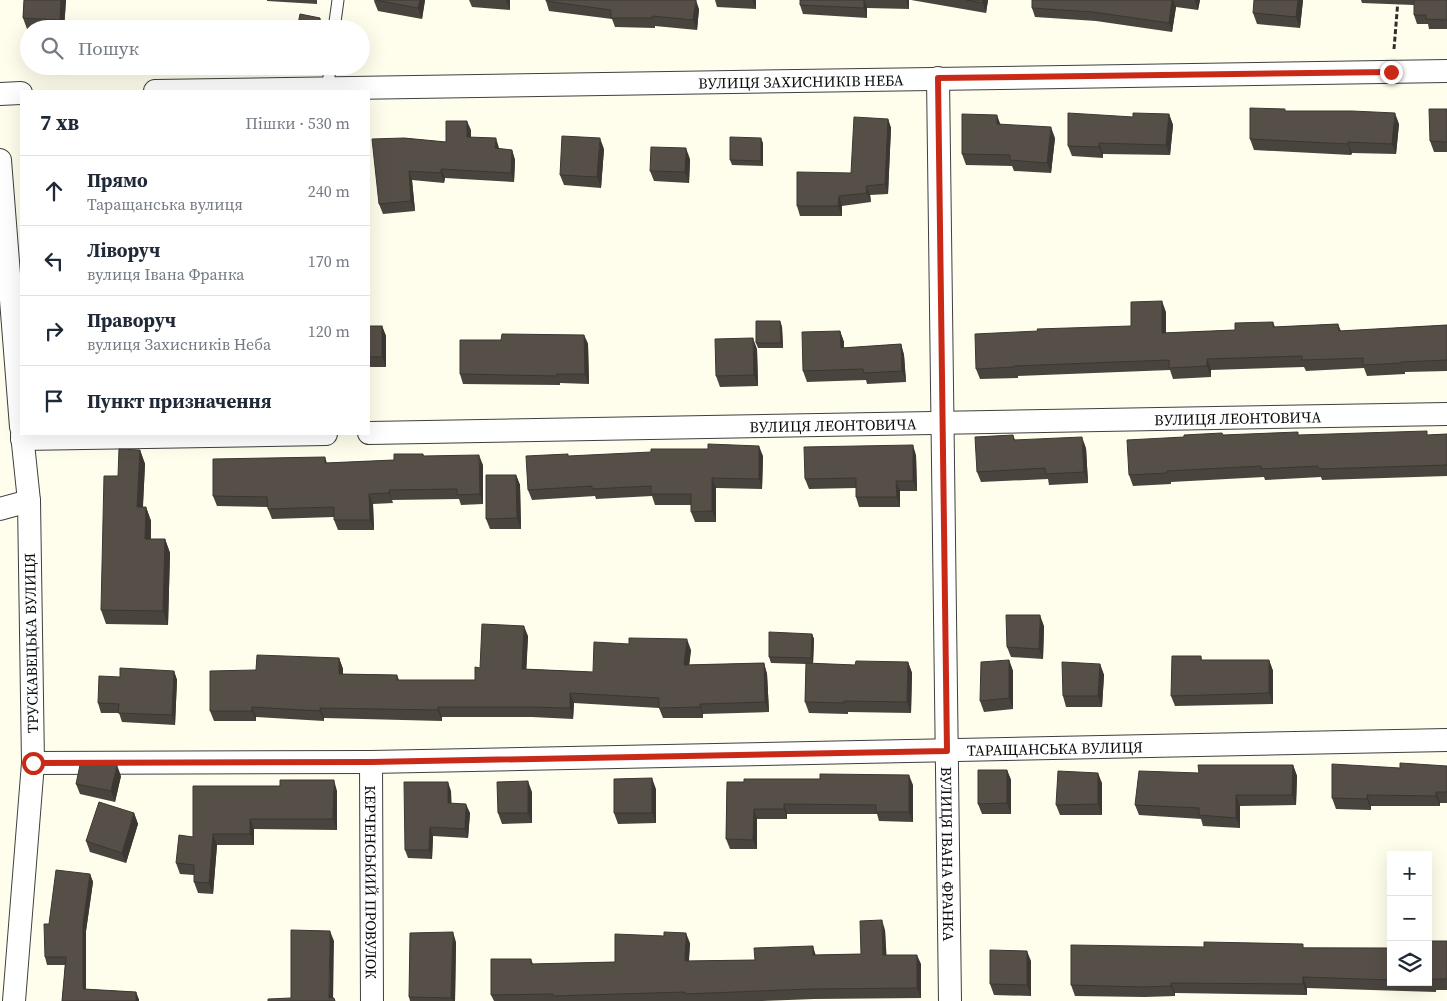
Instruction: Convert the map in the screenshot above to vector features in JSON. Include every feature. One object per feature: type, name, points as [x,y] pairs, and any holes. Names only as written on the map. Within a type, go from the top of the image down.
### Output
[{"type":"street","name":"ВУЛИЦЯ ЗАХИСНИКІВ НЕБА","points":[[213,90],[1447,71]]},
{"type":"street","name":"ВУЛИЦЯ ІВАНА ФРАНКА","points":[[938,78],[950,1001]]},
{"type":"street","points":[[0,94],[20,94]]},
{"type":"street","name":"ТРУСКАВЕЦЬКА ВУЛИЦЯ","points":[[0,160],[20,408]]},
{"type":"street","name":"ВУЛИЦЯ ЛЕОНТОВИЧА","points":[[370,433],[1447,414]]},
{"type":"street","name":"ТРУСКАВЕЦЬКА ВУЛИЦЯ","points":[[14,1001],[33,763],[29,501],[22,435]]},
{"type":"street","points":[[0,510],[29,501]]},
{"type":"street","name":"ТАРАЩАНСЬКА ВУЛИЦЯ","points":[[33,763],[371,762],[1447,740]]},
{"type":"street","name":"КЕРЧЕНСЬКИЙ ПРОВУЛОК","points":[[371,762],[372,1001]]},
{"type":"lane","points":[[335,20],[338,0]]},
{"type":"lane","points":[[328,88],[329,75]]},
{"type":"path","points":[[1391,72],[1398,0]]},
{"type":"building","points":[[24,0],[61,0],[60,20],[23,18]]},
{"type":"building","points":[[374,0],[420,0],[418,8]]},
{"type":"building","points":[[546,0],[696,0],[693,20],[652,16],[652,18],[611,18],[611,10]]},
{"type":"building","points":[[800,0],[864,0],[864,8],[800,5]]},
{"type":"building","points":[[966,0],[983,0],[983,3]]},
{"type":"building","points":[[1032,0],[1172,0],[1169,23],[1093,12],[1032,8]]},
{"type":"building","points":[[1254,0],[1298,0],[1296,17],[1253,13]]},
{"type":"building","points":[[1414,0],[1447,0],[1447,20],[1426,19],[1426,15],[1414,15]]},
{"type":"building","points":[[300,14],[320,18],[320,20],[299,20]]},
{"type":"building","points":[[1250,108],[1285,109],[1285,111],[1395,113],[1392,144],[1348,142],[1348,144],[1250,139]]},
{"type":"building","points":[[1429,109],[1447,109],[1447,142],[1430,141]]},
{"type":"building","points":[[1068,113],[1133,117],[1133,113],[1169,114],[1166,145],[1099,143],[1099,147],[1068,146]]},
{"type":"building","points":[[962,114],[997,115],[997,124],[1051,127],[1047,163],[1010,160],[1010,155],[962,154]]},
{"type":"building","points":[[854,117],[888,119],[885,184],[866,186],[867,193],[839,196],[838,206],[797,206],[797,172],[851,173]]},
{"type":"building","points":[[446,121],[467,121],[467,137],[496,138],[495,148],[512,150],[511,173],[441,169],[441,173],[409,171],[411,201],[379,204],[372,139],[404,138],[446,142]]},
{"type":"building","points":[[562,136],[600,138],[597,177],[560,175]]},
{"type":"building","points":[[730,137],[761,138],[761,161],[730,160]]},
{"type":"building","points":[[651,147],[686,148],[685,172],[650,171]]},
{"type":"building","points":[[1162,301],[1162,333],[1235,330],[1235,323],[1273,322],[1273,327],[1338,324],[1339,331],[1447,325],[1447,360],[1363,365],[1363,358],[1302,360],[1302,356],[1207,359],[1207,366],[1169,368],[1169,360],[976,369],[975,334],[1038,331],[1037,329],[1131,326],[1131,302]]},
{"type":"building","points":[[756,321],[780,321],[781,343],[756,343]]},
{"type":"building","points":[[370,326],[382,326],[382,357],[370,357]]},
{"type":"building","points":[[840,331],[841,348],[901,344],[902,371],[864,373],[863,369],[803,371],[802,332]]},
{"type":"building","points":[[502,334],[584,335],[585,374],[557,374],[557,376],[460,374],[460,340],[501,340]]},
{"type":"building","points":[[753,338],[754,375],[716,376],[715,339]]},
{"type":"building","points":[[1427,431],[1427,435],[1447,434],[1447,465],[1318,469],[1318,466],[1261,469],[1261,466],[1129,475],[1127,440],[1222,433],[1223,435],[1298,432],[1298,435]]},
{"type":"building","points":[[1013,435],[1014,440],[1082,437],[1084,472],[1046,474],[1045,468],[977,472],[975,437]]},
{"type":"building","points":[[708,444],[759,446],[759,479],[712,478],[712,511],[691,512],[691,494],[651,494],[651,486],[592,489],[592,486],[528,490],[526,456],[651,452],[651,449],[708,449]]},
{"type":"building","points":[[913,445],[913,481],[896,481],[897,497],[856,497],[856,478],[805,479],[804,447]]},
{"type":"building","points":[[119,449],[140,450],[137,507],[146,507],[145,539],[165,539],[163,611],[101,610],[104,476],[118,476]]},
{"type":"building","points":[[394,454],[423,454],[423,456],[479,455],[480,494],[457,495],[457,489],[389,490],[389,493],[369,494],[370,520],[334,520],[334,507],[268,509],[267,497],[213,496],[213,459],[325,457],[325,463],[394,460]]},
{"type":"building","points":[[486,475],[516,475],[517,518],[486,519]]},
{"type":"building","points":[[1006,615],[1040,615],[1039,649],[1007,647]]},
{"type":"building","points":[[482,624],[524,626],[522,669],[593,672],[594,642],[629,644],[629,638],[687,639],[684,665],[764,663],[765,702],[700,704],[700,707],[659,708],[659,698],[570,693],[570,708],[438,707],[438,710],[320,708],[320,711],[252,707],[252,711],[210,711],[210,671],[256,670],[257,655],[339,658],[339,674],[397,675],[397,680],[475,680],[475,667],[480,668]]},
{"type":"building","points":[[769,632],[812,634],[811,658],[769,657]]},
{"type":"building","points":[[1172,656],[1201,656],[1201,660],[1269,660],[1269,693],[1171,696]]},
{"type":"building","points":[[1009,660],[1009,698],[980,701],[981,662]]},
{"type":"building","points":[[856,661],[908,662],[907,702],[805,702],[806,663],[855,665]]},
{"type":"building","points":[[1062,662],[1100,664],[1098,696],[1063,696]]},
{"type":"building","points":[[120,668],[174,671],[172,715],[118,713],[119,704],[98,703],[99,676],[120,677]]},
{"type":"building","points":[[1400,763],[1447,766],[1447,792],[1436,792],[1436,796],[1367,795],[1367,799],[1332,798],[1332,764],[1400,768]]},
{"type":"building","points":[[80,765],[117,765],[111,791],[76,784]]},
{"type":"building","points":[[1198,765],[1293,765],[1292,795],[1236,795],[1236,818],[1199,815],[1199,808],[1135,805],[1139,771],[1199,773]]},
{"type":"building","points":[[978,770],[1007,770],[1007,803],[978,804]]},
{"type":"building","points":[[1058,771],[1098,773],[1098,804],[1056,805]]},
{"type":"building","points":[[820,774],[909,775],[909,812],[876,812],[876,805],[784,804],[784,809],[754,809],[753,840],[726,839],[727,782],[744,782],[744,779],[820,779]]},
{"type":"building","points":[[652,778],[652,813],[614,813],[614,779]]},
{"type":"building","points":[[280,780],[334,780],[333,819],[250,819],[250,834],[213,834],[209,883],[194,882],[194,865],[176,863],[179,835],[193,837],[193,786],[280,786]]},
{"type":"building","points":[[528,781],[528,813],[498,813],[497,782]]},
{"type":"building","points":[[404,782],[448,782],[448,803],[466,804],[465,829],[430,827],[429,850],[405,850]]},
{"type":"building","points":[[99,802],[134,813],[122,853],[86,841]]},
{"type":"building","points":[[56,870],[90,874],[83,924],[83,989],[136,992],[136,1001],[62,1001],[66,957],[45,957],[44,924],[49,924]]},
{"type":"building","points":[[882,920],[883,955],[917,955],[917,988],[810,989],[685,994],[685,992],[553,996],[553,994],[491,995],[491,959],[531,959],[531,964],[615,962],[615,934],[664,936],[664,932],[686,933],[685,961],[755,960],[754,948],[813,946],[813,955],[861,954],[860,921]]},
{"type":"building","points":[[291,930],[330,931],[329,998],[334,998],[335,1001],[268,1001],[268,999],[291,998]]},
{"type":"building","points":[[453,932],[451,998],[409,997],[410,933]]},
{"type":"building","points":[[1432,941],[1447,941],[1447,979],[1433,979],[1432,981]]},
{"type":"building","points":[[1204,942],[1303,944],[1303,948],[1387,948],[1387,980],[1303,977],[1303,984],[1171,983],[1171,986],[1141,987],[1071,985],[1071,945],[1204,947]]},
{"type":"building","points":[[990,950],[1027,951],[1027,985],[990,984]]},
{"type":"route","points":[[33,763],[371,762],[947,751],[938,78],[1391,72]]}]
